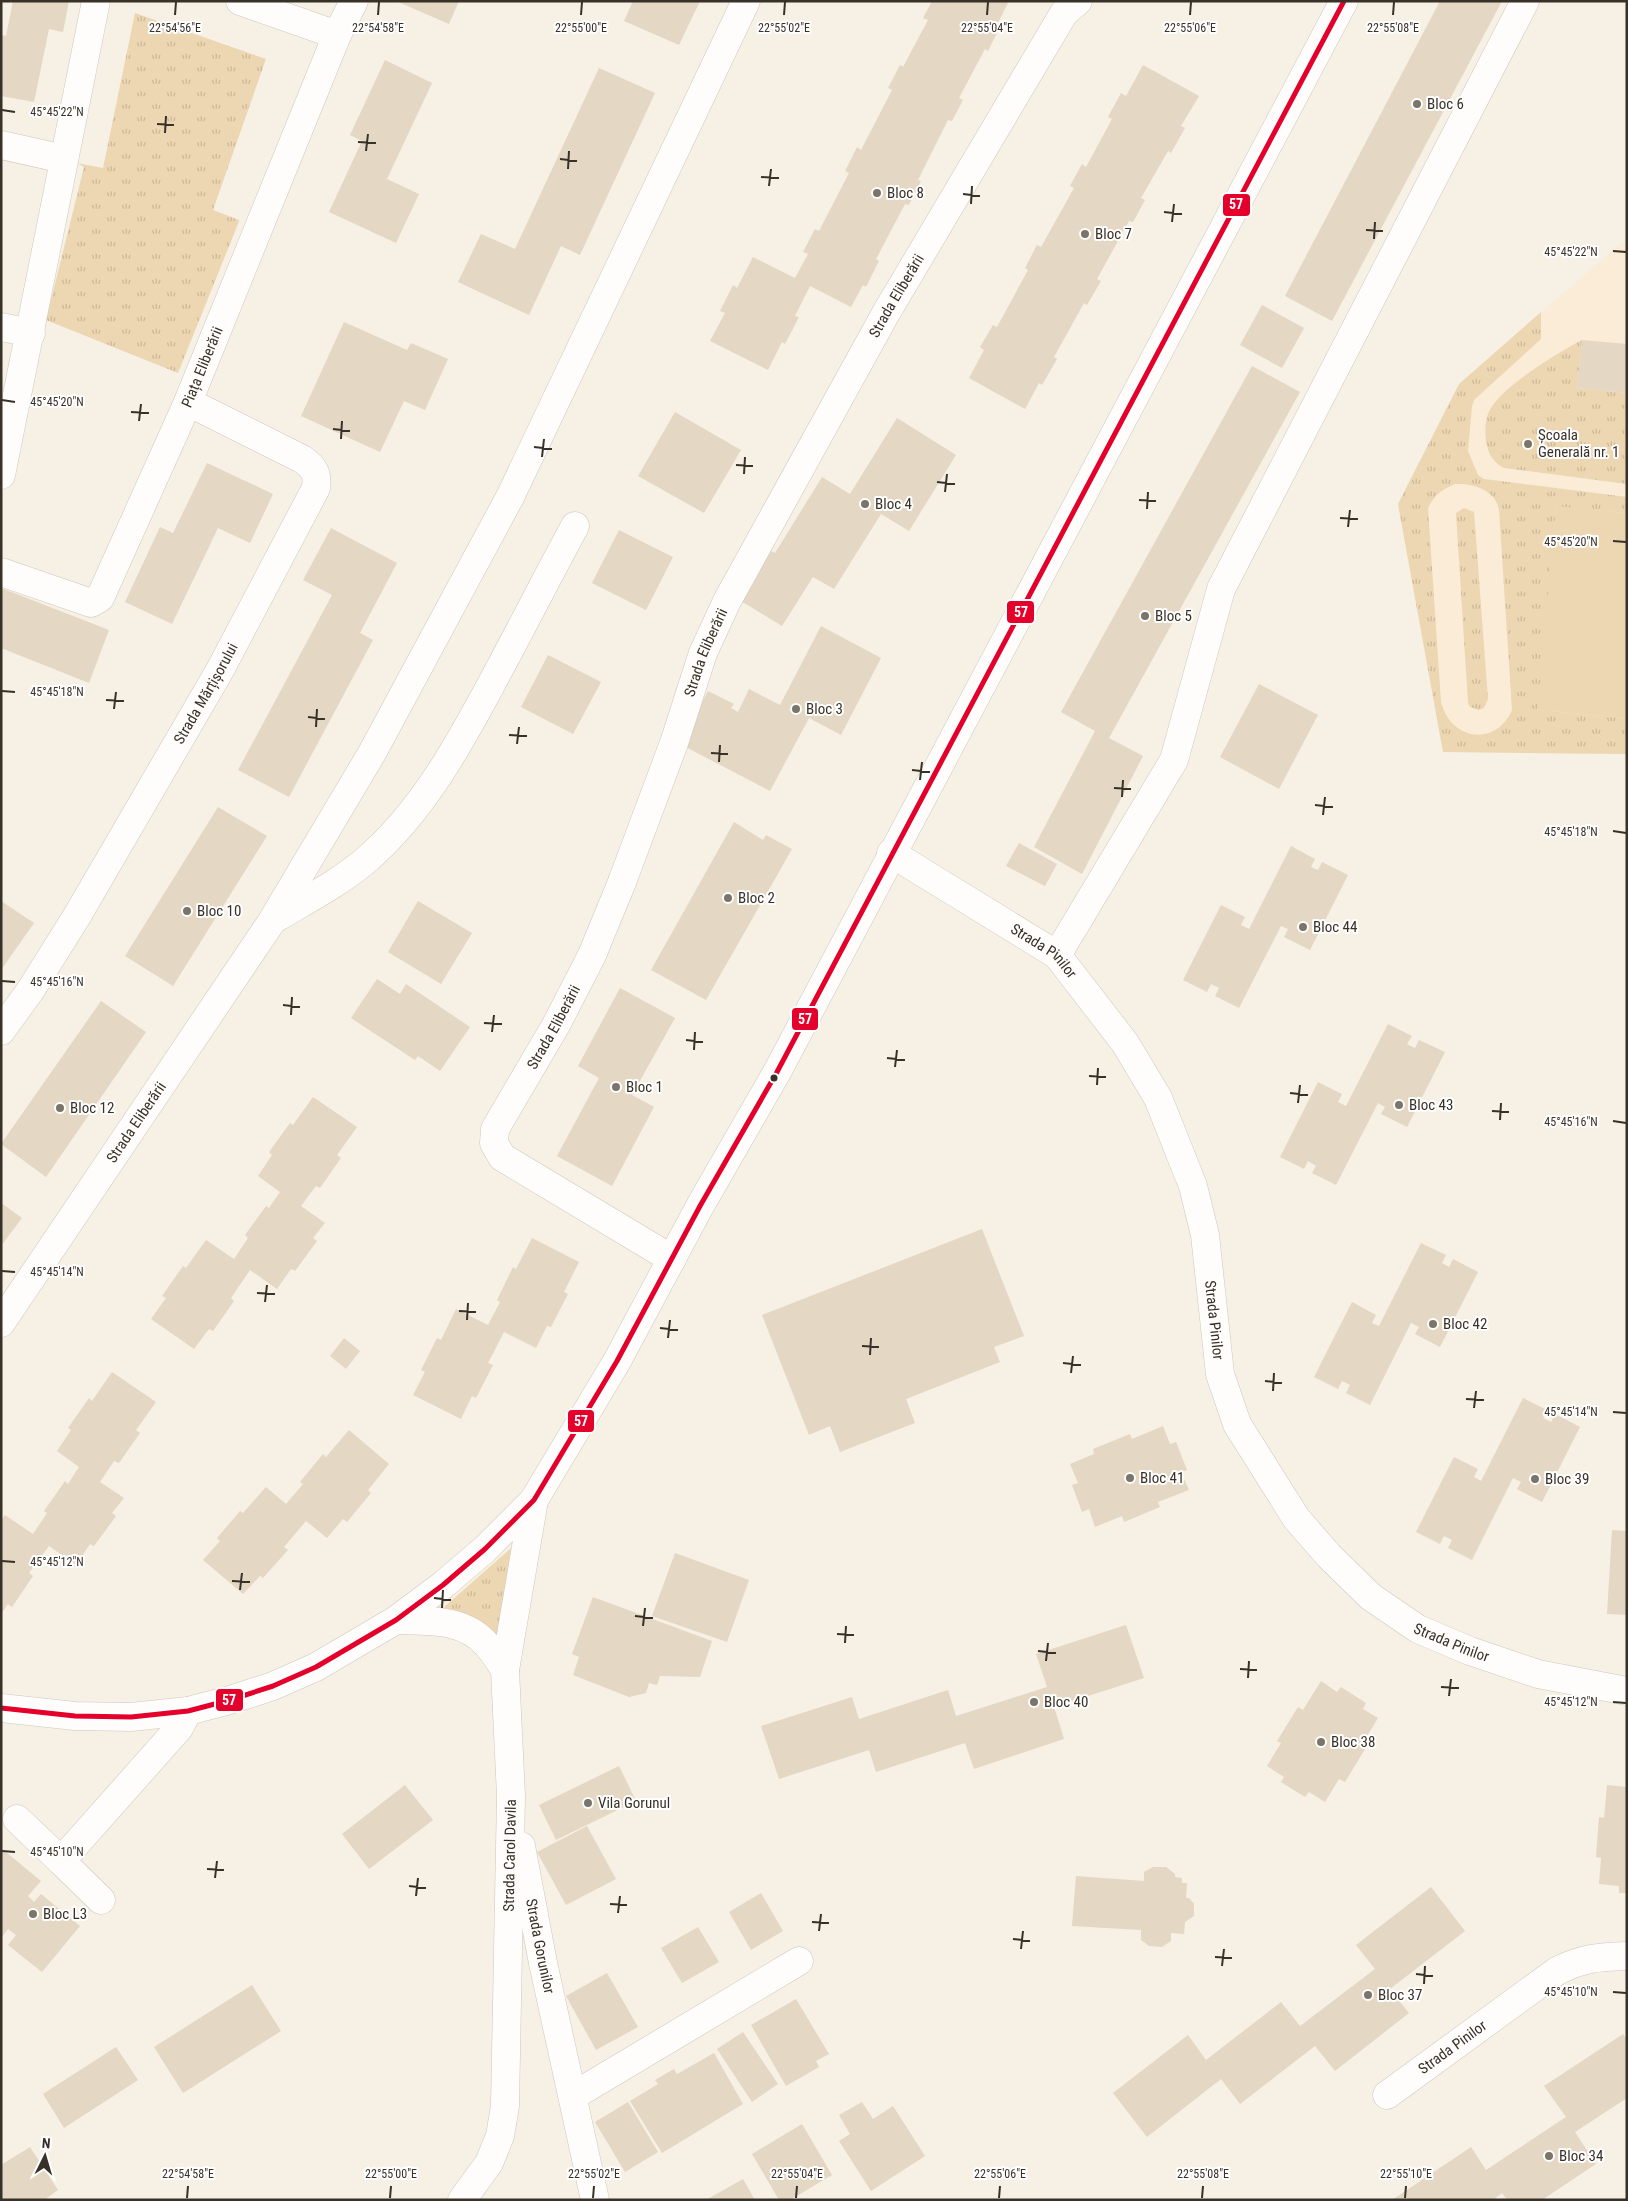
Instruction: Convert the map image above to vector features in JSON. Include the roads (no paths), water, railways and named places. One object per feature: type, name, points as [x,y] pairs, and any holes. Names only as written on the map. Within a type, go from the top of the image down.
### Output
[{"type":"street","points":[[1,475],[31,333],[96,1]]},
{"type":"street","points":[[240,1],[337,35]]},
{"type":"street","name":"Piața Eliberării","points":[[1,572],[91,603],[96,602],[100,598],[188,402],[337,35],[354,1]]},
{"type":"street","name":"Strada Eliberării","points":[[1,1323],[272,921],[372,753],[483,550],[595,321],[746,1]]},
{"type":"street","name":"Strada Eliberării","points":[[672,1259],[502,1157],[494,1143],[495,1129],[556,1025],[592,955],[622,882],[674,743],[703,653],[726,601],[886,313],[1064,13],[1078,1]]},
{"type":"street","points":[[1,1708],[75,1716],[132,1717],[188,1711],[230,1700],[281,1682],[316,1667],[396,1620],[443,1585],[485,1549],[534,1500],[617,1361],[700,1206],[777,1072],[891,853],[1344,1]]},
{"type":"street","points":[[1057,955],[1174,760],[1221,589],[1525,1]]},
{"type":"street","points":[[1,145],[64,159]]},
{"type":"street","points":[[1,327],[31,333]]},
{"type":"street","name":"Strada Mărțișorului","points":[[1,1031],[30,990],[76,916],[220,670],[316,488],[317,477],[311,465],[188,402]]},
{"type":"street","name":"Strada Eliberării","points":[[272,921],[333,884],[365,861],[397,829],[417,804],[461,740],[575,526]]},
{"type":"street","name":"Strada Pinilor","points":[[891,853],[1057,955],[1125,1043],[1162,1107],[1193,1186],[1205,1235],[1220,1374],[1237,1424],[1296,1518],[1329,1556],[1371,1597],[1418,1629],[1470,1651],[1538,1674],[1627,1691]]},
{"type":"street","name":"Strada Carol Davila","points":[[462,2200],[489,2163],[500,2136],[505,2106],[511,1796],[506,1670],[534,1500]]},
{"type":"street","points":[[396,1620],[432,1621],[452,1624],[469,1630],[486,1643],[506,1670]]},
{"type":"street","points":[[61,1862],[179,1728],[188,1711]]},
{"type":"street","name":"Strada Gorunilor","points":[[511,1796],[543,1963],[595,2200]]},
{"type":"street","points":[[16,1819],[101,1900]]},
{"type":"street","name":"Strada Pinilor","points":[[1387,2095],[1557,1971],[1573,1962],[1594,1957],[1627,1956]]},
{"type":"street","points":[[573,2096],[799,1961]]},
{"type":"place","name":"Bloc 6","points":[[1417,104]]},
{"type":"place","name":"Bloc 8","points":[[877,193]]},
{"type":"place","name":"Bloc 7","points":[[1085,234]]},
{"type":"place","name":"Școala Generală nr. 1","points":[[1528,444]]},
{"type":"place","name":"Bloc 4","points":[[865,504]]},
{"type":"place","name":"Bloc 5","points":[[1145,616]]},
{"type":"place","name":"Bloc 3","points":[[796,709]]},
{"type":"place","name":"Bloc 2","points":[[728,898]]},
{"type":"place","name":"Bloc 10","points":[[187,911]]},
{"type":"place","name":"Bloc 44","points":[[1303,927]]},
{"type":"place","name":"Bloc 1","points":[[616,1087]]},
{"type":"place","name":"Bloc 43","points":[[1399,1105]]},
{"type":"place","name":"Bloc 12","points":[[60,1108]]},
{"type":"place","name":"Bloc 42","points":[[1433,1324]]},
{"type":"place","name":"Bloc 41","points":[[1130,1478]]},
{"type":"place","name":"Bloc 39","points":[[1535,1479]]},
{"type":"place","name":"Bloc 40","points":[[1034,1702]]},
{"type":"place","name":"Bloc 38","points":[[1321,1742]]},
{"type":"place","name":"Vila Gorunul","points":[[588,1803]]},
{"type":"place","name":"Bloc L3","points":[[33,1914]]},
{"type":"place","name":"Bloc 37","points":[[1368,1995]]},
{"type":"place","name":"Bloc 34","points":[[1549,2156]]}]
